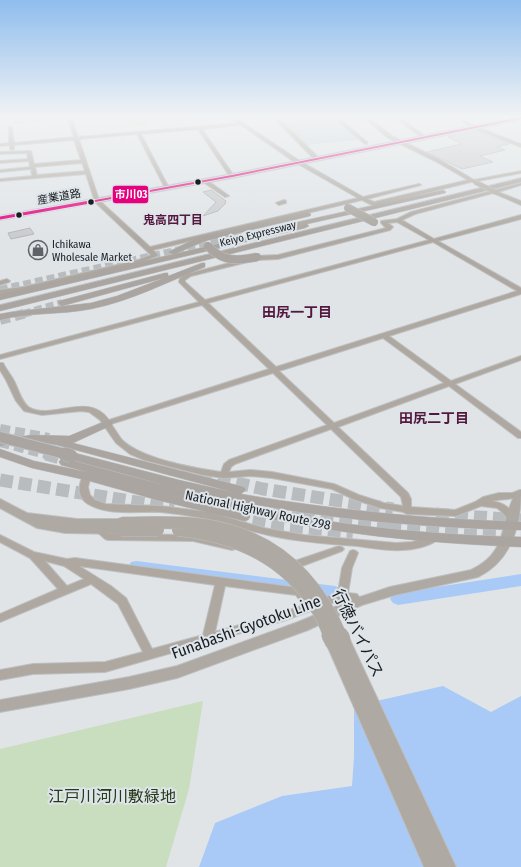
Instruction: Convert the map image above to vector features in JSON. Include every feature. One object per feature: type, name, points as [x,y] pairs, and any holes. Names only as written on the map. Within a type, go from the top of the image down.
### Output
[{"type":"highway","name":"Keiyo Expressway","points":[[0,302],[370,210],[521,176]]},
{"type":"highway","name":"Keiyo Expressway","points":[[0,308],[521,180]]},
{"type":"highway","points":[[145,262],[202,239],[331,209],[348,208],[374,222]]},
{"type":"highway","points":[[252,234],[370,210]]},
{"type":"highway","points":[[257,257],[239,261],[226,260],[208,246],[212,240],[299,220],[370,210]]},
{"type":"highway","points":[[0,296],[370,210]]},
{"type":"highway","points":[[62,303],[362,219]]},
{"type":"highway","points":[[0,317],[18,313],[80,308],[108,302],[135,293],[202,265]]},
{"type":"highway","points":[[0,444],[16,439],[37,438],[66,440],[108,423]]},
{"type":"highway","points":[[87,432],[84,444],[99,454]]},
{"type":"highway","points":[[42,466],[56,463],[70,455],[87,432]]},
{"type":"highway","name":"National Highway Route 298","points":[[0,437],[155,478],[232,496],[321,511],[389,519],[452,524],[514,523]]},
{"type":"highway","points":[[37,438],[70,455],[99,454],[244,491],[389,519]]},
{"type":"highway","name":"National Highway Route 298","points":[[0,444],[70,455],[237,508],[352,530],[434,538],[521,542]]},
{"type":"highway","points":[[0,453],[42,466],[87,476],[157,496],[249,518],[310,528],[352,530]]},
{"type":"main road","name":"産業道路","points":[[0,218],[232,176],[329,155]]},
{"type":"main road","name":"Funabashi-Gyotoku Line","points":[[0,706],[176,672],[303,626],[358,602],[394,590],[467,576],[483,571],[499,557],[514,523],[521,494]]},
{"type":"main road","name":"行徳バイパス","points":[[0,503],[37,524],[51,527],[101,530],[121,526],[186,524],[229,531],[270,548],[292,564],[304,574],[330,613],[448,867]]},
{"type":"main road","name":"行徳バイパス","points":[[26,517],[121,526],[185,530],[214,535],[250,547],[268,558],[296,581],[319,613],[434,867]]},
{"type":"street","points":[[29,155],[35,177]]},
{"type":"street","points":[[0,292],[30,287],[140,261],[155,255],[97,200],[82,155]]},
{"type":"street","points":[[150,155],[167,188]]},
{"type":"street","points":[[218,155],[232,176]]},
{"type":"street","points":[[288,155],[374,204],[469,181]]},
{"type":"street","points":[[427,155],[494,192],[521,203]]},
{"type":"street","points":[[0,162],[30,160]]},
{"type":"street","points":[[0,171],[84,161]]},
{"type":"street","points":[[10,162],[11,170]]},
{"type":"street","points":[[62,163],[66,174]]},
{"type":"street","points":[[0,180],[88,172]]},
{"type":"street","points":[[476,181],[521,172]]},
{"type":"street","points":[[205,181],[227,196]]},
{"type":"street","points":[[407,511],[407,499],[405,495],[205,302],[182,282],[183,277],[256,258],[278,257],[388,229],[390,227],[383,222],[398,220],[413,213],[521,184]]},
{"type":"street","points":[[148,249],[362,198],[419,186]]},
{"type":"street","points":[[0,358],[521,217]]},
{"type":"street","points":[[398,220],[521,292]]},
{"type":"street","points":[[0,283],[7,281]]},
{"type":"street","points":[[108,423],[521,292]]},
{"type":"street","points":[[385,336],[521,436]]},
{"type":"street","points":[[224,475],[227,466],[232,462],[521,358]]},
{"type":"street","points":[[0,365],[10,380],[20,401],[27,409],[42,413],[68,410],[86,410],[98,413],[108,423],[124,446],[138,455],[203,472],[224,475],[260,474],[328,486],[374,504],[407,511],[456,513],[486,499],[521,494]]},
{"type":"street","points":[[87,476],[83,488],[86,496],[92,502],[104,507],[162,509],[205,515],[231,520],[272,533],[299,538],[351,543],[397,547],[422,544],[434,538]]},
{"type":"street","points":[[478,504],[500,505],[506,510],[514,523]]},
{"type":"street","points":[[101,530],[108,537],[167,537],[201,540],[243,551],[271,567],[280,569],[339,549]]},
{"type":"street","points":[[0,538],[32,554],[67,563],[76,562],[299,592],[309,608]]},
{"type":"street","points":[[343,595],[347,568],[353,553]]},
{"type":"street","points":[[32,554],[65,590]]},
{"type":"street","points":[[67,563],[122,601],[138,629],[150,655]]},
{"type":"street","points":[[287,567],[300,579],[319,605]]},
{"type":"street","points":[[0,618],[90,580]]},
{"type":"street","points":[[208,638],[221,582]]},
{"type":"street","points":[[0,675],[33,669],[105,667],[283,617],[343,595],[353,597],[358,602]]},
{"type":"green space","name":"江戸川河川敷緑地","points":[[203,701],[189,789],[166,867],[0,867],[0,749]]},
{"type":"water","points":[[443,686],[491,712],[521,696],[521,867],[199,867],[215,823],[282,796],[352,786],[354,757],[354,706]]},
{"type":"building","points":[[434,155],[482,155],[480,156],[493,162],[462,169]]},
{"type":"building","points":[[211,190],[226,201],[218,211],[203,216],[216,202],[203,192]]},
{"type":"building","points":[[177,216],[178,220],[162,224],[157,225],[153,221]]},
{"type":"building","points":[[30,228],[34,234],[11,239],[8,233]]},
{"type":"waterway","points":[[136,566],[335,592]]},
{"type":"waterway","points":[[398,599],[521,580]]},
{"type":"tunnel","points":[[0,290],[252,234]]},
{"type":"tunnel","points":[[23,314],[62,303]]},
{"type":"tunnel","points":[[0,320],[27,313]]},
{"type":"tunnel","points":[[0,429],[49,438]]},
{"type":"tunnel","points":[[0,442],[50,455]]},
{"type":"tunnel","points":[[46,454],[74,462]]},
{"type":"tunnel","points":[[162,466],[263,489],[393,509]]},
{"type":"tunnel","points":[[0,480],[174,508]]},
{"type":"tunnel","points":[[273,511],[309,518]]},
{"type":"tunnel","points":[[302,512],[398,525]]},
{"type":"tunnel","points":[[436,514],[521,520]]},
{"type":"tunnel","points":[[215,515],[276,525],[353,532]]},
{"type":"tunnel","points":[[388,529],[467,535],[521,536]]},
{"type":"transit line","name":"市川03","points":[[0,218],[232,176],[334,155]]},
{"type":"place","name":"Ichikawa Wholesale Market","points":[[38,250]]},
{"type":"district","name":"鬼高四丁目","points":[[173,220]]},
{"type":"district","name":"田尻一丁目","points":[[297,312]]},
{"type":"district","name":"田尻二丁目","points":[[434,418]]}]
